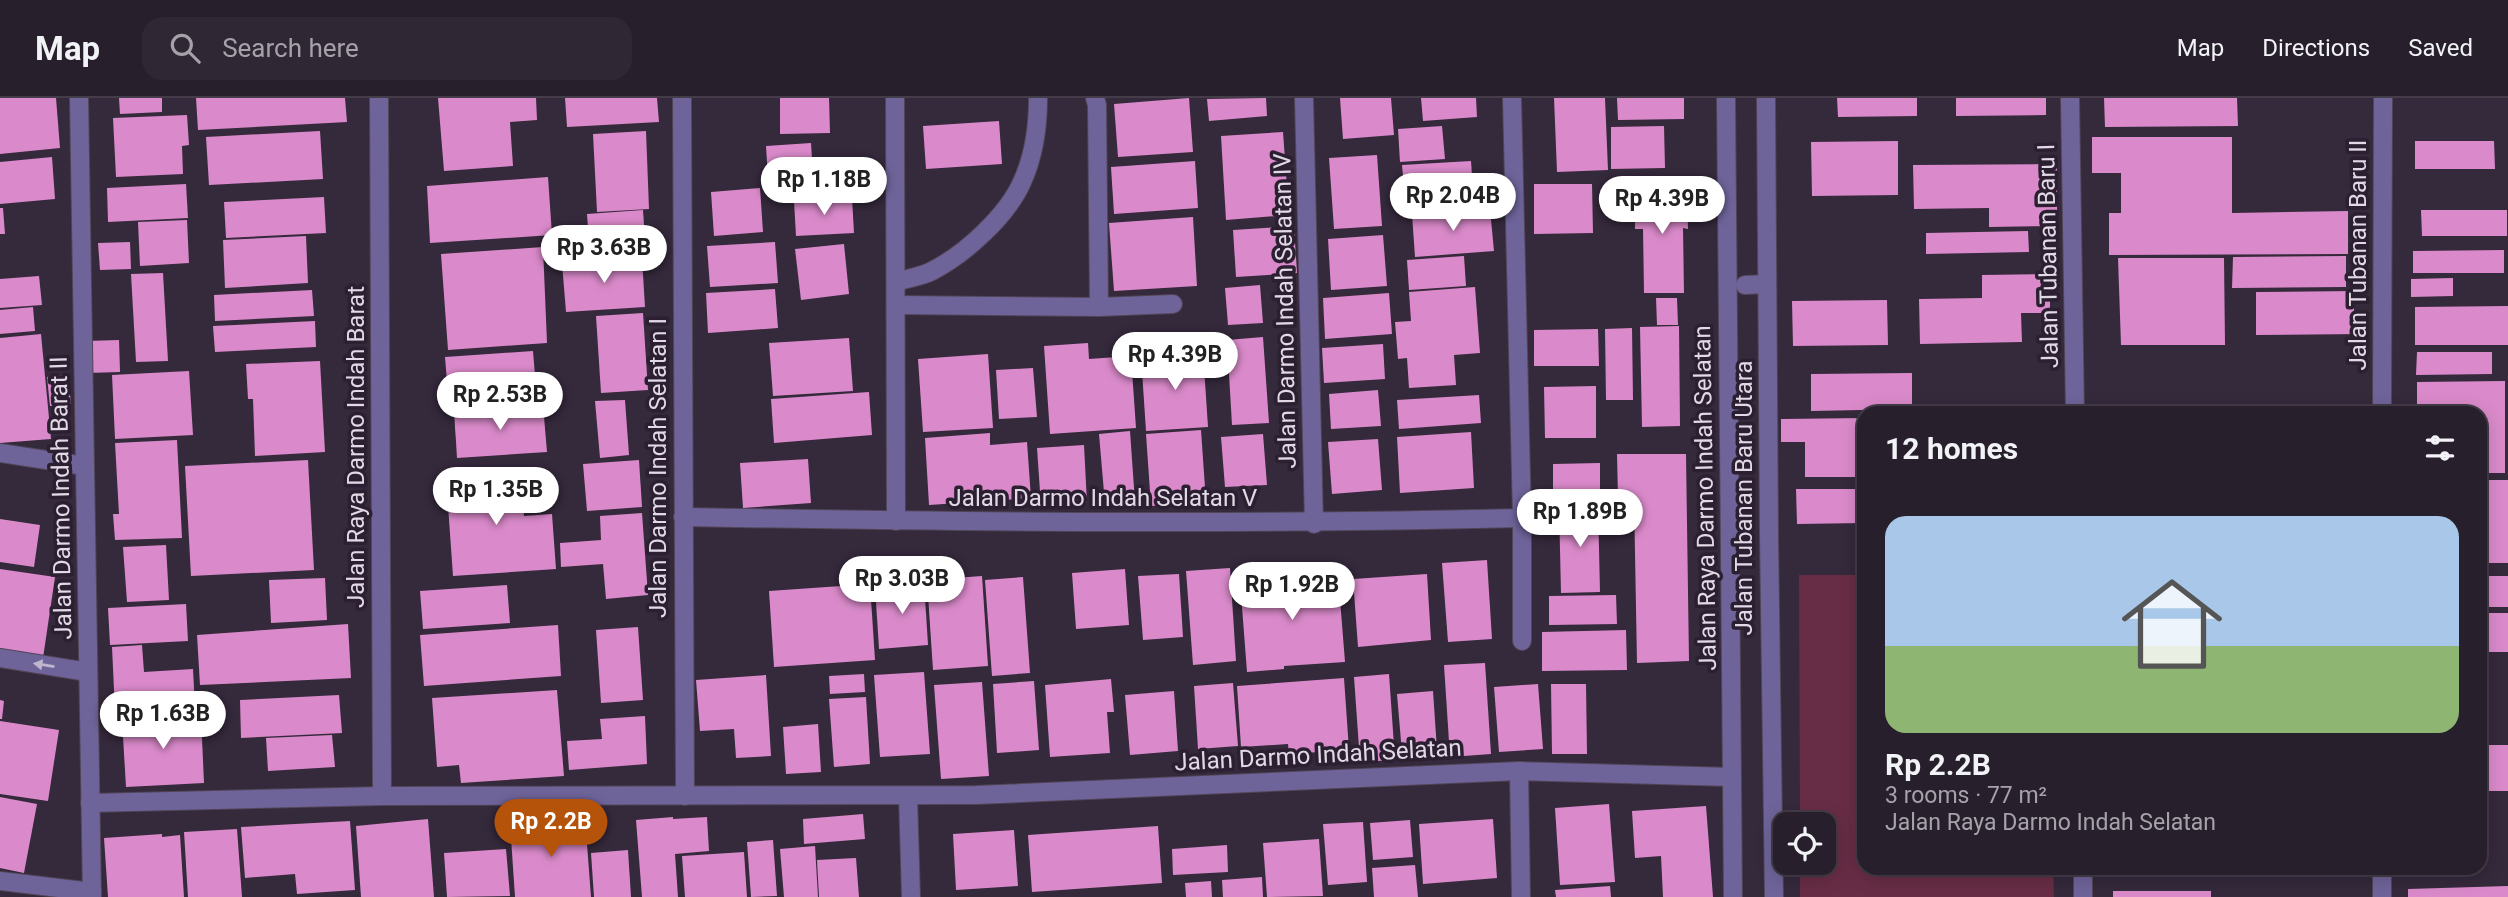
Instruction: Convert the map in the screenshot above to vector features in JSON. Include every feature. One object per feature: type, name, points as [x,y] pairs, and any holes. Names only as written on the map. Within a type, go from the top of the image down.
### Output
[{"type":"street","name":"Jalan Darmo Indah Barat II","points":[[79,98],[92,894]]},
{"type":"street","name":"Jalan Raya Darmo Indah Barat","points":[[379,98],[382,796]]},
{"type":"street","name":"Jalan Darmo Indah Selatan I","points":[[682,98],[685,796]]},
{"type":"street","points":[[895,98],[896,521]]},
{"type":"street","points":[[896,282],[930,272],[963,250],[995,222],[1022,183],[1038,119],[1038,98]]},
{"type":"street","points":[[1095,98],[1099,306]]},
{"type":"street","name":"Jalan Darmo Indah Selatan IV","points":[[1304,98],[1314,523]]},
{"type":"street","points":[[1512,98],[1522,518],[1522,641]]},
{"type":"street","name":"Jalan Raya Darmo Indah Selatan","points":[[1726,98],[1733,897]]},
{"type":"street","name":"Jalan Tubanan Baru Utara","points":[[1766,98],[1774,897]]},
{"type":"street","name":"Jalan Tubanan Baru I","points":[[2070,98],[2075,406]]},
{"type":"street","name":"Jalan Tubanan Baru II","points":[[2382,406],[2383,98]]},
{"type":"street","points":[[1745,285],[1768,284]]},
{"type":"street","points":[[896,305],[1173,304]]},
{"type":"street","points":[[0,453],[85,466]]},
{"type":"street","name":"Jalan Darmo Indah Selatan V","points":[[683,517],[1314,523],[1522,518]]},
{"type":"street","points":[[0,658],[88,672]]},
{"type":"street","points":[[1519,771],[1521,897]]},
{"type":"street","name":"Jalan Darmo Indah Selatan","points":[[908,796],[1519,771],[1731,777]]},
{"type":"street","points":[[90,803],[382,796],[908,796],[911,897]]},
{"type":"street","points":[[2082,875],[2083,897]]},
{"type":"street","points":[[2382,875],[2382,897]]},
{"type":"street","points":[[4,887],[92,894]]},
{"type":"shaded area","points":[[1799,575],[1857,575],[1857,875],[2053,875],[2054,897],[1800,897],[1800,875],[1836,875],[1836,812],[1800,812]]},
{"type":"building","points":[[0,98],[56,98],[60,148],[0,154]]},
{"type":"building","points":[[119,98],[162,98],[162,112],[120,114]]},
{"type":"building","points":[[196,98],[345,98],[347,122],[198,130]]},
{"type":"building","points":[[438,98],[536,98],[537,120],[510,122],[513,166],[444,171]]},
{"type":"building","points":[[565,98],[657,98],[659,122],[567,127]]},
{"type":"building","points":[[780,98],[829,98],[830,133],[780,134]]},
{"type":"building","points":[[1189,98],[1193,152],[1118,157],[1114,104]]},
{"type":"building","points":[[1266,98],[1267,116],[1209,121],[1207,99]]},
{"type":"building","points":[[1340,98],[1391,98],[1394,135],[1343,139]]},
{"type":"building","points":[[1421,98],[1476,98],[1477,117],[1423,121]]},
{"type":"building","points":[[1554,98],[1605,98],[1608,170],[1557,172]]},
{"type":"building","points":[[1617,98],[1684,98],[1684,119],[1618,120]]},
{"type":"building","points":[[1837,98],[1917,98],[1917,116],[1838,117]]},
{"type":"building","points":[[1956,98],[2046,98],[2046,115],[1956,116]]},
{"type":"building","points":[[2104,98],[2237,98],[2238,126],[2105,127]]},
{"type":"building","points":[[187,115],[189,145],[182,146],[183,174],[116,177],[113,118]]},
{"type":"building","points":[[999,121],[1002,164],[926,169],[923,126]]},
{"type":"building","points":[[1442,126],[1445,159],[1400,162],[1398,129]]},
{"type":"building","points":[[1664,126],[1665,168],[1611,169],[1611,127]]},
{"type":"building","points":[[320,131],[323,179],[209,185],[206,137]]},
{"type":"building","points":[[646,131],[649,209],[597,212],[593,134]]},
{"type":"building","points":[[1283,132],[1289,215],[1226,220],[1221,136]]},
{"type":"building","points":[[2092,137],[2232,137],[2232,213],[2348,211],[2348,254],[2109,255],[2109,213],[2121,213],[2121,173],[2092,173]]},
{"type":"building","points":[[1898,141],[1898,195],[1812,196],[1811,142]]},
{"type":"building","points":[[2415,141],[2494,141],[2495,169],[2415,169]]},
{"type":"building","points":[[811,143],[814,191],[769,194],[766,146]]},
{"type":"building","points":[[1377,155],[1382,226],[1334,229],[1329,158]]},
{"type":"building","points":[[52,157],[55,199],[0,204],[0,162]]},
{"type":"building","points":[[1195,161],[1198,208],[1114,214],[1111,167]]},
{"type":"building","points":[[1471,161],[1474,204],[1406,209],[1402,165]]},
{"type":"building","points":[[2057,164],[2057,226],[1989,227],[1989,208],[1914,209],[1913,165]]},
{"type":"building","points":[[548,177],[552,235],[430,243],[427,186]]},
{"type":"building","points":[[186,184],[188,218],[108,222],[107,188]]},
{"type":"building","points":[[1534,184],[1592,184],[1593,233],[1534,234]]},
{"type":"building","points":[[1687,185],[1688,229],[1683,228],[1684,293],[1644,293],[1643,229],[1635,229],[1635,186]]},
{"type":"building","points":[[760,188],[763,232],[714,236],[711,192]]},
{"type":"building","points":[[324,197],[326,233],[226,238],[224,202]]},
{"type":"building","points":[[852,198],[854,233],[796,236],[794,201]]},
{"type":"building","points":[[0,208],[3,208],[5,234],[0,234]]},
{"type":"building","points":[[1490,209],[1494,251],[1415,257],[1412,214]]},
{"type":"building","points":[[643,210],[646,254],[590,258],[587,214]]},
{"type":"building","points":[[2421,210],[2507,210],[2507,236],[2422,236]]},
{"type":"building","points":[[1193,217],[1197,286],[1114,291],[1109,223]]},
{"type":"building","points":[[187,220],[189,263],[140,266],[138,222]]},
{"type":"building","points":[[1294,226],[1297,273],[1236,277],[1233,230]]},
{"type":"building","points":[[2028,231],[2029,252],[1926,254],[1926,233]]},
{"type":"building","points":[[1383,235],[1387,286],[1331,290],[1328,239]]},
{"type":"building","points":[[306,236],[308,283],[225,288],[223,240]]},
{"type":"building","points":[[130,242],[131,269],[100,270],[98,243]]},
{"type":"building","points":[[775,242],[778,283],[710,287],[707,246]]},
{"type":"building","points":[[844,244],[849,294],[801,300],[795,249]]},
{"type":"building","points":[[543,247],[547,343],[448,350],[441,254]]},
{"type":"building","points":[[2504,250],[2504,273],[2413,273],[2413,251]]},
{"type":"building","points":[[1464,256],[1466,286],[1409,290],[1407,260]]},
{"type":"building","points":[[2346,256],[2346,287],[2232,288],[2233,257]]},
{"type":"building","points":[[642,258],[645,307],[566,312],[562,263]]},
{"type":"building","points":[[2118,258],[2224,258],[2225,345],[2121,345]]},
{"type":"building","points":[[163,273],[168,361],[136,362],[131,274]]},
{"type":"building","points":[[2050,274],[2050,313],[2021,313],[2022,342],[1920,344],[1919,299],[1982,298],[1982,275]]},
{"type":"building","points":[[39,276],[42,305],[0,308],[0,279]]},
{"type":"building","points":[[2453,278],[2453,296],[2411,297],[2411,279]]},
{"type":"building","points":[[1260,285],[1263,323],[1228,325],[1225,288]]},
{"type":"building","points":[[1475,287],[1480,353],[1454,355],[1456,385],[1409,388],[1407,358],[1398,359],[1395,322],[1411,321],[1409,292]]},
{"type":"building","points":[[775,289],[778,328],[708,333],[706,293]]},
{"type":"building","points":[[312,290],[314,316],[215,321],[214,295]]},
{"type":"building","points":[[2354,291],[2354,320],[2361,320],[2361,334],[2256,335],[2256,292]]},
{"type":"building","points":[[1389,293],[1392,334],[1325,339],[1323,298]]},
{"type":"building","points":[[1656,298],[1677,298],[1678,325],[1657,325]]},
{"type":"building","points":[[1887,300],[1888,345],[1793,346],[1792,301]]},
{"type":"building","points":[[2508,306],[2508,345],[2415,345],[2415,307]]},
{"type":"building","points":[[33,307],[35,331],[0,334],[0,310]]},
{"type":"building","points":[[643,313],[648,390],[601,393],[596,316]]},
{"type":"building","points":[[315,321],[316,347],[215,352],[213,326]]},
{"type":"building","points":[[1679,326],[1680,426],[1642,427],[1640,327]]},
{"type":"building","points":[[1632,328],[1633,400],[1606,400],[1605,329]]},
{"type":"building","points":[[1598,329],[1599,366],[1534,366],[1534,330]]},
{"type":"building","points":[[41,334],[51,439],[0,443],[0,338]]},
{"type":"building","points":[[1263,337],[1269,423],[1232,425],[1227,340]]},
{"type":"building","points":[[849,338],[853,391],[773,396],[769,343]]},
{"type":"building","points":[[119,340],[120,372],[87,373],[86,341]]},
{"type":"building","points":[[1088,343],[1089,359],[1131,356],[1136,428],[1050,434],[1044,346]]},
{"type":"building","points":[[1383,344],[1385,379],[1324,383],[1322,348]]},
{"type":"building","points":[[533,351],[537,400],[449,406],[445,357]]},
{"type":"building","points":[[1203,352],[1208,427],[1146,431],[1141,356]]},
{"type":"building","points":[[2417,352],[2492,352],[2492,374],[2416,375]]},
{"type":"building","points":[[988,354],[993,428],[923,432],[918,359]]},
{"type":"building","points":[[320,361],[325,452],[255,456],[253,399],[248,399],[246,364]]},
{"type":"building","points":[[1033,368],[1037,417],[999,419],[996,370]]},
{"type":"building","points":[[189,371],[193,435],[115,439],[112,375]]},
{"type":"building","points":[[1912,373],[1912,406],[1857,406],[1857,410],[1811,411],[1811,374]]},
{"type":"building","points":[[68,375],[71,404],[50,406],[47,377]]},
{"type":"building","points":[[2505,381],[2505,473],[2487,473],[2487,406],[2417,406],[2417,382]]},
{"type":"building","points":[[1596,386],[1596,438],[1545,438],[1544,387]]},
{"type":"building","points":[[1378,390],[1381,426],[1331,429],[1329,394]]},
{"type":"building","points":[[869,392],[872,435],[774,443],[771,399]]},
{"type":"building","points":[[1479,395],[1481,423],[1399,429],[1397,400]]},
{"type":"building","points":[[625,400],[629,455],[600,458],[595,401]]},
{"type":"building","points":[[543,405],[547,452],[457,458],[454,411]]},
{"type":"building","points":[[1857,418],[1857,477],[1805,477],[1805,442],[1781,442],[1781,419]]},
{"type":"building","points":[[1201,430],[1206,502],[1151,506],[1146,434]]},
{"type":"building","points":[[1130,431],[1135,502],[1105,504],[1099,434]]},
{"type":"building","points":[[1471,432],[1474,488],[1400,493],[1397,437]]},
{"type":"building","points":[[990,433],[990,445],[1027,442],[1031,498],[929,505],[925,438]]},
{"type":"building","points":[[1263,434],[1267,485],[1225,487],[1221,437]]},
{"type":"building","points":[[1378,439],[1382,490],[1332,494],[1328,442]]},
{"type":"building","points":[[177,440],[182,538],[115,540],[113,514],[119,514],[115,443]]},
{"type":"building","points":[[1084,445],[1087,503],[1041,506],[1037,448]]},
{"type":"building","points":[[1617,454],[1686,454],[1689,661],[1637,663],[1634,498],[1618,498]]},
{"type":"building","points":[[808,459],[811,503],[743,508],[740,463]]},
{"type":"building","points":[[308,460],[314,570],[191,576],[185,466]]},
{"type":"building","points":[[639,460],[642,507],[587,511],[583,464]]},
{"type":"building","points":[[1600,463],[1600,499],[1553,500],[1553,464]]},
{"type":"building","points":[[521,472],[524,516],[552,514],[556,569],[453,576],[446,477]]},
{"type":"building","points":[[2487,480],[2508,480],[2508,563],[2487,563]]},
{"type":"building","points":[[1796,489],[1857,489],[1857,523],[1797,524]]},
{"type":"building","points":[[1598,505],[1600,592],[1561,593],[1559,506]]},
{"type":"building","points":[[642,513],[648,595],[606,599],[603,564],[561,567],[560,543],[601,540],[600,516]]},
{"type":"building","points":[[0,519],[40,525],[34,567],[0,562]]},
{"type":"building","points":[[166,545],[169,600],[127,602],[123,547]]},
{"type":"building","points":[[1487,560],[1492,639],[1448,642],[1442,563]]},
{"type":"building","points":[[1230,568],[1236,661],[1193,665],[1186,571]]},
{"type":"building","points":[[0,569],[55,577],[43,658],[0,652]]},
{"type":"building","points":[[1125,569],[1129,625],[1076,629],[1072,573]]},
{"type":"building","points":[[1179,574],[1183,637],[1143,640],[1138,576]]},
{"type":"building","points":[[1338,574],[1345,662],[1284,666],[1284,669],[1247,672],[1240,581]]},
{"type":"building","points":[[1427,574],[1431,640],[1358,647],[1353,579]]},
{"type":"building","points":[[982,576],[988,666],[933,670],[927,580]]},
{"type":"building","points":[[2487,576],[2508,576],[2508,607],[2487,607]]},
{"type":"building","points":[[1023,577],[1030,673],[992,676],[985,580]]},
{"type":"building","points":[[325,578],[327,620],[271,623],[269,580]]},
{"type":"building","points":[[924,582],[928,645],[879,649],[875,586]]},
{"type":"building","points":[[870,584],[875,660],[774,667],[769,591]]},
{"type":"building","points":[[507,585],[510,623],[423,629],[420,591]]},
{"type":"building","points":[[1616,595],[1617,624],[1549,625],[1549,596]]},
{"type":"building","points":[[186,604],[188,641],[110,645],[108,608]]},
{"type":"building","points":[[2487,613],[2508,613],[2508,652],[2487,652]]},
{"type":"building","points":[[348,624],[351,678],[200,685],[197,635]]},
{"type":"building","points":[[558,625],[561,676],[424,686],[420,635]]},
{"type":"building","points":[[638,627],[643,700],[601,703],[596,630]]},
{"type":"building","points":[[1626,630],[1627,670],[1542,671],[1542,632]]},
{"type":"building","points":[[142,645],[144,672],[193,669],[195,707],[115,711],[112,647]]},
{"type":"building","points":[[1485,663],[1491,754],[1450,757],[1444,665]]},
{"type":"building","points":[[924,672],[930,754],[880,757],[874,675]]},
{"type":"building","points":[[864,674],[865,692],[830,694],[829,676]]},
{"type":"building","points":[[1389,674],[1395,760],[1360,762],[1354,677]]},
{"type":"building","points":[[766,675],[771,756],[736,758],[734,729],[700,731],[696,680]]},
{"type":"building","points":[[1344,678],[1349,750],[1289,754],[1288,744],[1241,747],[1237,686]]},
{"type":"building","points":[[1111,679],[1114,712],[1107,712],[1110,753],[1050,757],[1045,685]]},
{"type":"building","points":[[1034,681],[1039,750],[997,753],[993,684]]},
{"type":"building","points":[[982,682],[989,776],[941,779],[934,685]]},
{"type":"building","points":[[1233,683],[1238,746],[1198,749],[1194,686]]},
{"type":"building","points":[[1538,684],[1543,749],[1499,752],[1494,687]]},
{"type":"building","points":[[1551,684],[1586,684],[1587,754],[1552,754]]},
{"type":"building","points":[[557,690],[564,776],[461,783],[459,765],[437,767],[432,698]]},
{"type":"building","points":[[1174,691],[1178,751],[1130,755],[1125,695]]},
{"type":"building","points":[[1433,691],[1437,750],[1402,753],[1397,694]]},
{"type":"building","points":[[339,695],[342,733],[241,738],[240,700]]},
{"type":"building","points":[[866,697],[870,764],[834,767],[829,699]]},
{"type":"building","points":[[0,700],[4,701],[2,719],[0,719]]},
{"type":"building","points":[[201,716],[204,783],[126,787],[122,720]]},
{"type":"building","points":[[645,716],[647,764],[569,770],[567,741],[602,739],[600,719]]},
{"type":"building","points":[[0,721],[59,730],[48,801],[0,794]]},
{"type":"building","points":[[818,724],[821,772],[786,774],[783,727]]},
{"type":"building","points":[[332,735],[335,767],[268,771],[266,738]]},
{"type":"building","points":[[2487,745],[2508,745],[2508,791],[2487,791]]},
{"type":"building","points":[[0,797],[37,804],[24,873],[0,868]]},
{"type":"building","points":[[1609,804],[1615,882],[1560,885],[1555,808]]},
{"type":"building","points":[[1706,806],[1713,897],[1663,897],[1661,856],[1635,858],[1632,811]]},
{"type":"building","points":[[863,814],[865,839],[804,844],[803,819]]},
{"type":"building","points":[[707,817],[709,851],[675,854],[678,897],[642,897],[636,820]]},
{"type":"building","points":[[585,818],[591,897],[515,897],[510,823]]},
{"type":"building","points":[[428,819],[434,897],[361,897],[356,826]]},
{"type":"building","points":[[1493,819],[1497,878],[1423,884],[1419,824]]},
{"type":"building","points":[[1410,820],[1413,857],[1373,860],[1370,823]]},
{"type":"building","points":[[350,821],[355,890],[297,894],[295,874],[245,878],[241,827]]},
{"type":"building","points":[[1363,822],[1367,882],[1328,885],[1323,824]]},
{"type":"building","points":[[1158,826],[1162,883],[1032,892],[1028,835]]},
{"type":"building","points":[[237,829],[242,897],[188,897],[184,832]]},
{"type":"building","points":[[1014,830],[1018,886],[956,890],[953,834]]},
{"type":"building","points":[[162,834],[162,837],[180,835],[184,897],[108,897],[104,838]]},
{"type":"building","points":[[1319,839],[1323,896],[1267,897],[1263,843]]},
{"type":"building","points":[[773,840],[777,896],[751,897],[747,842]]},
{"type":"building","points":[[1227,845],[1228,872],[1173,875],[1172,849]]},
{"type":"building","points":[[815,846],[818,897],[784,897],[780,849]]},
{"type":"building","points":[[506,849],[510,896],[447,897],[444,853]]},
{"type":"building","points":[[628,850],[631,897],[594,897],[591,853]]},
{"type":"building","points":[[744,852],[747,897],[685,897],[682,856]]},
{"type":"building","points":[[856,858],[859,897],[819,897],[817,860]]},
{"type":"building","points":[[1415,865],[1418,897],[1374,897],[1372,868]]},
{"type":"building","points":[[1262,877],[1263,897],[1223,897],[1222,880]]},
{"type":"building","points":[[1211,881],[1212,897],[1186,897],[1185,883]]},
{"type":"building","points":[[1610,886],[1611,897],[1556,897],[1555,890]]},
{"type":"building","points":[[2508,886],[2508,897],[2408,897],[2408,889]]},
{"type":"building","points":[[2113,891],[2211,891],[2211,897],[2113,897]]}]
